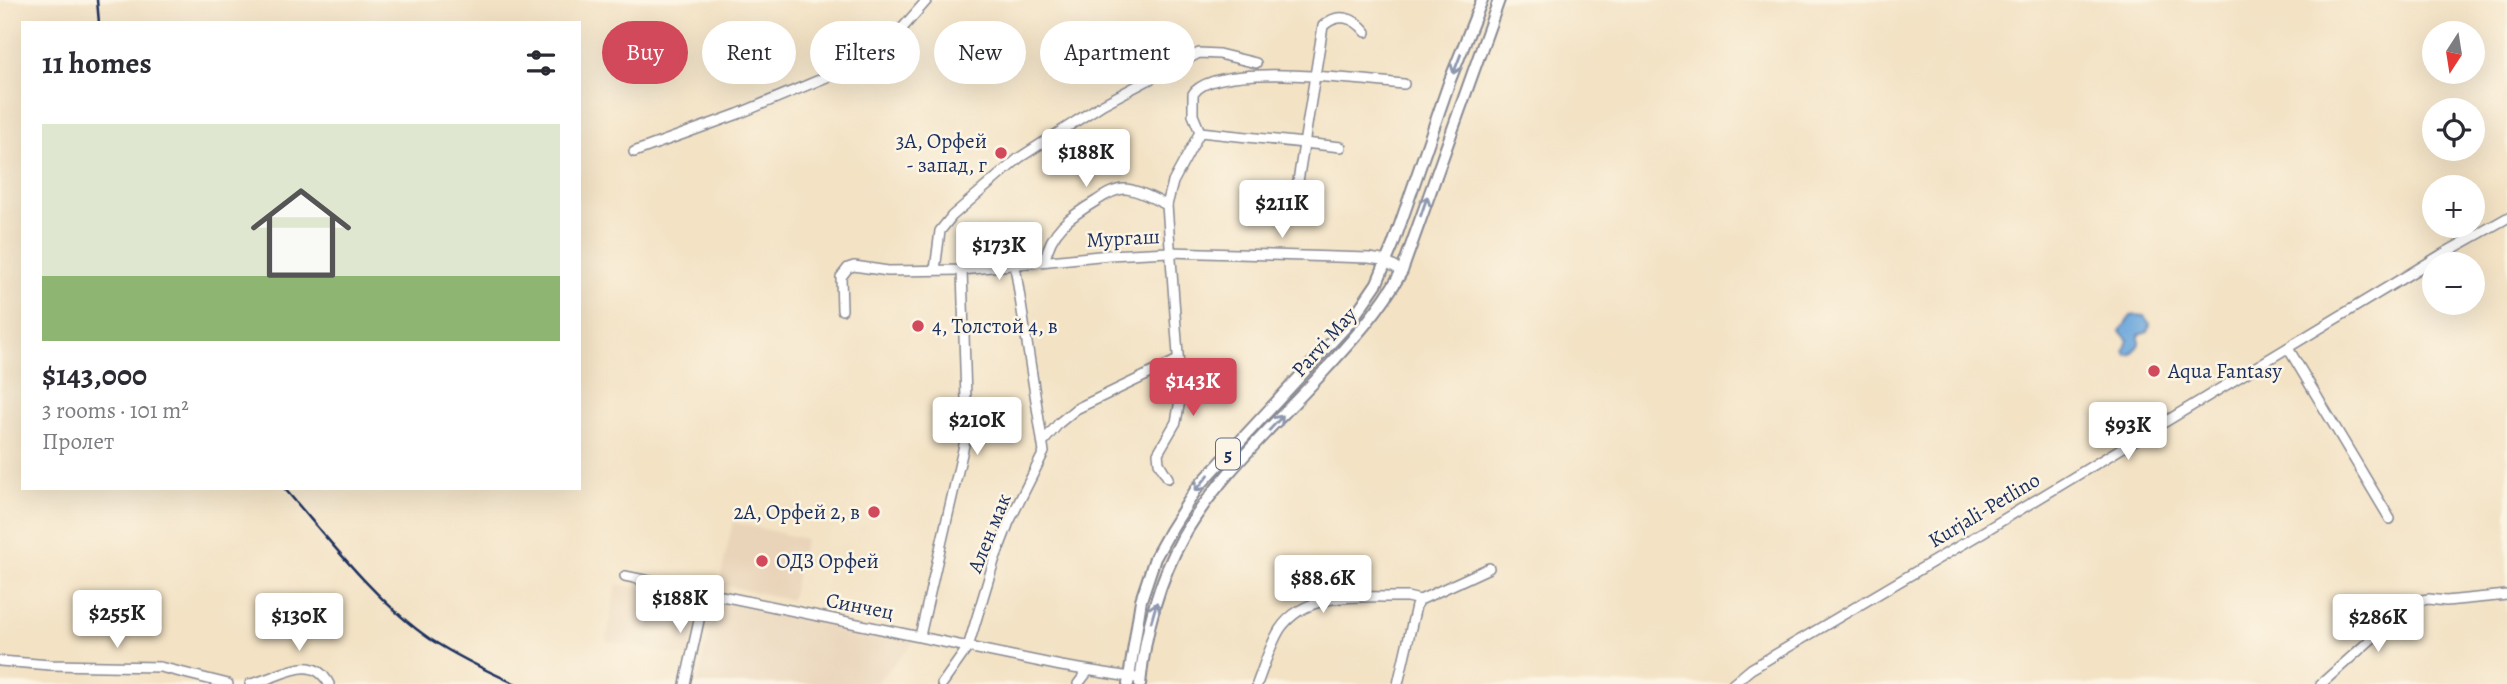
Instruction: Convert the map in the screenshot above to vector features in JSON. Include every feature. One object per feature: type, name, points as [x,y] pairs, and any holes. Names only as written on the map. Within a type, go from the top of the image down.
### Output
[{"type":"main road","name":"Parvi May","points":[[1128,680],[1137,619],[1146,582],[1170,531],[1198,488],[1222,459],[1351,321],[1377,284],[1422,167],[1450,80],[1482,0]]},
{"type":"main road","name":"Parvi May","points":[[1140,681],[1155,607],[1169,566],[1184,537],[1233,469],[1362,331],[1402,271],[1499,0]]},
{"type":"street","points":[[634,152],[738,114],[853,66],[892,40],[927,0]]},
{"type":"street","points":[[1295,200],[1323,26],[1330,19],[1349,18],[1359,23],[1366,32]]},
{"type":"street","points":[[935,270],[940,231],[952,216],[1019,158],[1103,104],[1199,53],[1219,54],[1256,63]]},
{"type":"street","points":[[1200,132],[1193,115],[1193,94],[1203,84],[1218,79],[1253,75],[1404,84]]},
{"type":"street","points":[[1200,132],[1341,147]]},
{"type":"street","points":[[1168,478],[1159,463],[1158,453],[1176,422],[1180,409],[1167,205],[1173,182],[1200,132]]},
{"type":"street","points":[[1045,261],[1052,237],[1063,223],[1105,195],[1129,189],[1167,205]]},
{"type":"street","name":"Kurjali-Petlino","points":[[1733,684],[1751,668],[2507,218]]},
{"type":"street","name":"Мургаш","points":[[842,310],[841,277],[848,268],[854,266],[888,271],[962,270],[1109,255],[1169,252],[1369,258],[1386,262],[1402,271]]},
{"type":"street","name":"Ален мак","points":[[942,684],[968,648],[994,561],[1009,522],[1042,459],[1043,442],[1015,266]]},
{"type":"street","points":[[919,636],[967,432],[962,270]]},
{"type":"street","points":[[2288,348],[2390,519]]},
{"type":"street","points":[[1043,442],[1059,423],[1076,409],[1178,360]]},
{"type":"street","points":[[1398,684],[1416,606],[1420,600],[1489,568]]},
{"type":"street","name":"Синчец","points":[[625,576],[1140,681]]},
{"type":"street","points":[[685,684],[705,593]]},
{"type":"street","points":[[2321,684],[2414,601],[2507,595]]},
{"type":"street","points":[[1257,684],[1280,629],[1290,617],[1317,601],[1407,597],[1420,600]]},
{"type":"street","points":[[0,661],[50,665],[160,667],[228,684]]},
{"type":"street","points":[[250,684],[298,668],[312,667],[323,674],[329,684]]},
{"type":"street","points":[[1078,684],[1088,671]]},
{"type":"shaded area","name":"ОДЗ Орфей","points":[[733,522],[805,539],[791,600],[719,584]]},
{"type":"shaded area","points":[[617,584],[701,601],[690,658],[606,641]]},
{"type":"shaded area","points":[[715,598],[916,640],[875,684],[698,684]]},
{"type":"water","points":[[2131,316],[2144,316],[2150,324],[2148,332],[2139,335],[2139,344],[2132,354],[2127,355],[2124,351],[2128,340],[2120,331]]},
{"type":"railway","points":[[97,0],[99,21]]},
{"type":"railway","points":[[286,490],[353,568],[411,624],[451,652],[516,684]]},
{"type":"place","name":"3А, Орфей - запад, г","points":[[1001,153]]},
{"type":"place","name":"4, Толстой 4, в","points":[[918,326]]},
{"type":"place","name":"Aqua Fantasy","points":[[2154,371]]},
{"type":"place","name":"2А, Орфей 2, в","points":[[874,512]]},
{"type":"place","name":"ОДЗ Орфей","points":[[762,561]]}]
